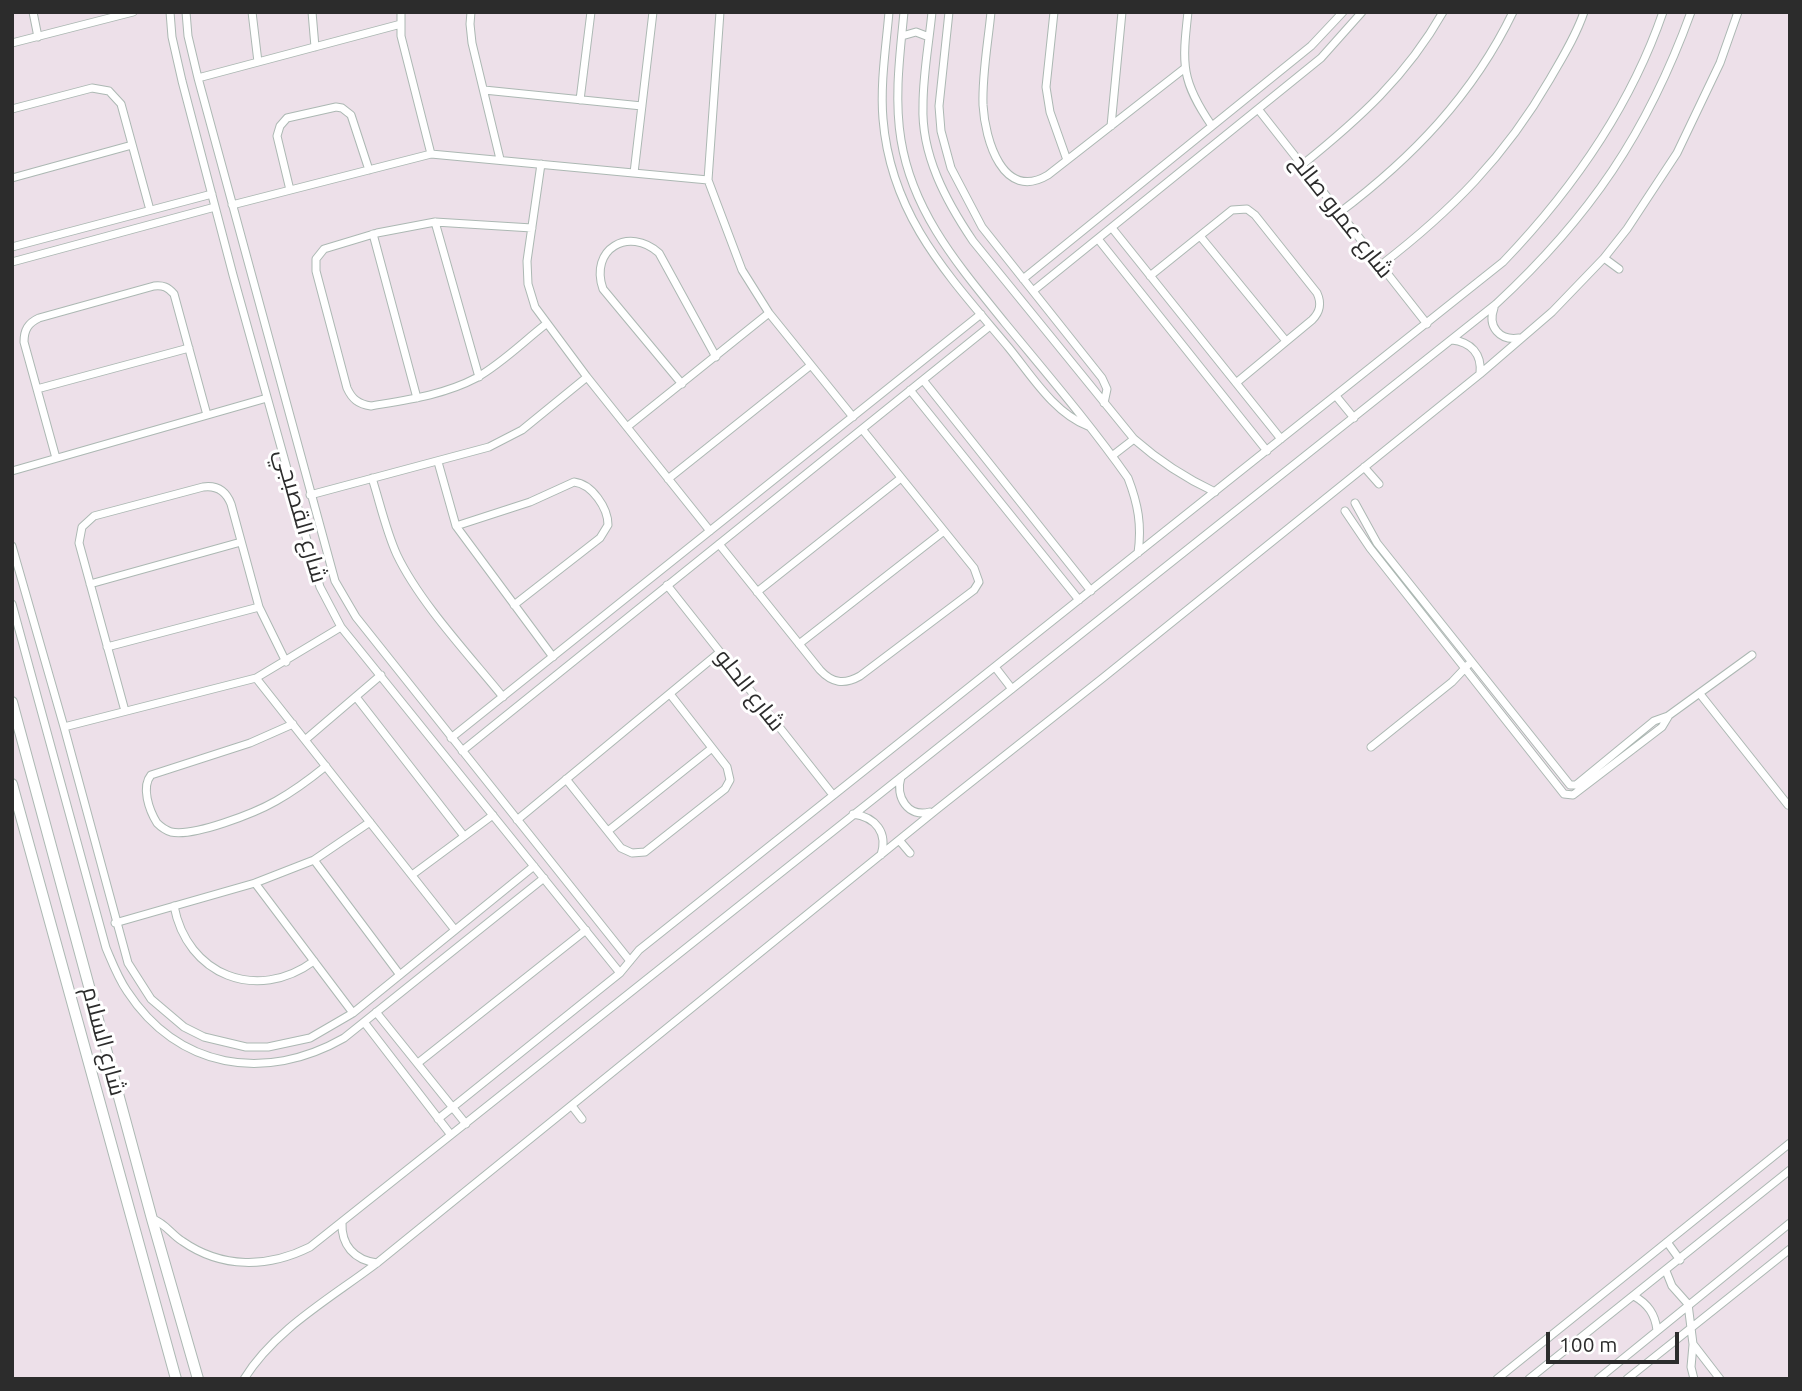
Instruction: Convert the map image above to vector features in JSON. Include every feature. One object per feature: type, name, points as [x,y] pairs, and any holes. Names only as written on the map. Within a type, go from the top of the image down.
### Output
[{"type":"main road","name":"شارع السلام","points":[[12,702],[198,1379]]},
{"type":"main road","name":"شارع السلام","points":[[12,784],[176,1379]]},
{"type":"street","points":[[33,12],[38,37]]},
{"type":"street","points":[[12,43],[133,12]]},
{"type":"street","name":"شارع القصبجي","points":[[170,12],[176,59],[233,275],[312,566],[329,606],[341,627],[620,973]]},
{"type":"street","name":"شارع القصبجي","points":[[186,12],[188,36],[198,78],[328,562],[345,599],[424,704],[630,961]]},
{"type":"street","points":[[252,12],[258,62]]},
{"type":"street","points":[[313,12],[315,47]]},
{"type":"street","points":[[401,12],[401,36],[431,154]]},
{"type":"street","points":[[471,12],[472,43],[500,159]]},
{"type":"street","points":[[580,100],[590,12]]},
{"type":"street","points":[[634,173],[653,12]]},
{"type":"street","points":[[720,12],[708,180],[719,215],[743,270],[769,313],[852,417]]},
{"type":"street","points":[[888,12],[883,117],[886,146],[902,199],[914,225],[945,270],[1063,411],[1088,426]]},
{"type":"street","points":[[904,12],[898,114],[901,139],[922,209],[956,262],[1128,478],[1138,503],[1141,531],[1138,553]]},
{"type":"street","points":[[932,12],[922,106],[929,154],[944,193],[973,241],[1134,439],[1178,473],[1215,492]]},
{"type":"street","points":[[949,12],[939,106],[941,131],[951,168],[970,208],[987,232],[1102,378],[1107,389],[1104,403]]},
{"type":"street","points":[[990,12],[984,107],[991,143],[1003,168],[1010,177],[1019,182],[1030,183],[1048,175],[1185,68]]},
{"type":"street","points":[[1054,12],[1046,87],[1051,112],[1067,160]]},
{"type":"street","points":[[1111,126],[1122,12]]},
{"type":"street","points":[[1188,12],[1185,68],[1190,90],[1212,126]]},
{"type":"street","points":[[1023,279],[1311,46],[1343,12]]},
{"type":"street","points":[[1033,291],[1321,58],[1362,12]]},
{"type":"street","points":[[1302,165],[1381,97],[1425,44],[1443,12]]},
{"type":"street","points":[[1339,213],[1392,170],[1430,134],[1478,73],[1513,12]]},
{"type":"street","points":[[1381,265],[1446,212],[1500,154],[1545,88],[1584,12]]},
{"type":"street","points":[[438,1119],[620,973],[639,950],[1503,262],[1562,196],[1589,160],[1633,85],[1653,43],[1663,12]]},
{"type":"street","points":[[152,1219],[203,1254],[233,1262],[251,1263],[296,1254],[310,1247],[342,1222],[1496,304],[1561,240],[1616,167],[1659,92],[1691,12]]},
{"type":"street","points":[[244,1379],[267,1349],[287,1330],[377,1263],[1479,374],[1552,312],[1628,229],[1677,153],[1720,63],[1738,12]]},
{"type":"street","points":[[198,78],[401,24]]},
{"type":"street","points":[[902,36],[915,33],[929,37]]},
{"type":"street","points":[[12,109],[92,88],[109,91],[121,104],[150,210]]},
{"type":"street","points":[[484,90],[642,106]]},
{"type":"street","points":[[290,190],[277,136],[280,125],[287,118],[336,107],[347,110],[369,170]]},
{"type":"street","name":"شارع عمرو صالح","points":[[1258,109],[1427,324]]},
{"type":"street","points":[[883,117],[898,114]]},
{"type":"street","points":[[12,178],[132,145]]},
{"type":"street","points":[[232,205],[431,154],[708,180]]},
{"type":"street","points":[[541,164],[527,261],[528,284],[535,307],[587,377],[710,531]]},
{"type":"street","points":[[1165,164],[1174,177]]},
{"type":"street","points":[[12,247],[212,194]]},
{"type":"street","points":[[12,262],[215,207]]},
{"type":"street","points":[[1150,276],[1232,210],[1242,208],[1255,215],[1320,298],[1319,310],[1316,316],[1236,383]]},
{"type":"street","points":[[532,229],[435,222],[373,234],[324,249],[315,265],[346,388],[356,401],[370,406],[417,398],[479,377],[546,324]]},
{"type":"street","points":[[435,222],[479,377]]},
{"type":"street","points":[[1112,228],[1281,439]]},
{"type":"street","points":[[973,241],[987,232]]},
{"type":"street","points":[[373,234],[417,398]]},
{"type":"street","points":[[1200,236],[1286,341]]},
{"type":"street","points":[[1098,239],[1267,451]]},
{"type":"street","points":[[682,384],[603,289],[599,272],[602,260],[617,244],[628,240],[640,241],[651,245],[659,253],[716,358]]},
{"type":"street","points":[[1604,258],[1619,269]]},
{"type":"street","points":[[945,270],[956,262]]},
{"type":"street","points":[[1043,263],[1053,275]]},
{"type":"street","points":[[233,275],[250,270]]},
{"type":"street","points":[[56,458],[24,342],[29,324],[39,318],[162,285],[174,294],[207,415]]},
{"type":"street","points":[[1496,304],[1491,318],[1496,331],[1508,339],[1523,338]]},
{"type":"street","points":[[627,427],[769,313]]},
{"type":"street","points":[[451,738],[981,314]]},
{"type":"street","points":[[462,751],[990,326]]},
{"type":"street","points":[[959,332],[969,343]]},
{"type":"street","points":[[1452,340],[1468,344],[1475,350],[1481,365],[1479,374]]},
{"type":"street","points":[[37,389],[189,348]]},
{"type":"street","points":[[668,478],[811,366]]},
{"type":"street","points":[[310,495],[438,462],[506,439],[522,430],[587,377]]},
{"type":"street","points":[[923,380],[1091,591]]},
{"type":"street","points":[[910,390],[1079,600]]},
{"type":"street","points":[[1336,396],[1354,418]]},
{"type":"street","points":[[12,471],[267,398]]},
{"type":"street","points":[[719,544],[826,676],[840,682],[852,680],[974,590],[979,582],[977,572],[862,429]]},
{"type":"street","points":[[1112,456],[1134,439]]},
{"type":"street","points":[[438,462],[456,526],[553,656]]},
{"type":"street","points":[[1364,467],[1379,484]]},
{"type":"street","points":[[372,478],[396,552],[405,571],[503,697]]},
{"type":"street","points":[[757,592],[901,478]]},
{"type":"street","points":[[775,479],[785,491]]},
{"type":"street","points":[[456,526],[530,502],[574,482],[587,486],[606,510],[608,525],[600,538],[514,606]]},
{"type":"street","points":[[125,712],[79,542],[79,534],[87,520],[94,516],[210,486],[224,491],[229,497],[259,607],[286,662]]},
{"type":"street","points":[[1355,503],[1377,544],[1468,665]]},
{"type":"street","points":[[1345,510],[1370,548],[1570,785],[1576,785],[1612,761],[1654,721],[1668,716],[1752,655]]},
{"type":"street","points":[[799,644],[944,531]]},
{"type":"street","points":[[90,584],[242,542]]},
{"type":"street","points":[[12,546],[128,963],[151,999],[175,1021],[204,1037],[246,1047],[289,1044],[330,1028],[353,1013],[534,866]]},
{"type":"street","name":"شارع الحلو","points":[[667,585],[833,795]]},
{"type":"street","points":[[26,598],[12,603],[106,948],[127,991],[141,1010],[161,1029],[188,1046],[220,1060],[246,1064],[297,1060],[321,1051],[344,1038],[544,878]]},
{"type":"street","points":[[107,647],[259,607]]},
{"type":"street","points":[[64,727],[256,678],[341,627]]},
{"type":"street","points":[[517,820],[720,652]]},
{"type":"street","points":[[1371,747],[1452,682],[1468,665]]},
{"type":"street","points":[[995,667],[1012,689]]},
{"type":"street","points":[[306,740],[381,676]]},
{"type":"street","points":[[256,678],[455,930]]},
{"type":"street","points":[[566,779],[621,848],[632,853],[645,852],[725,789],[730,780],[730,772],[670,694]]},
{"type":"street","points":[[1700,694],[1788,805]]},
{"type":"street","points":[[356,697],[464,836]]},
{"type":"street","points":[[412,714],[424,704]]},
{"type":"street","points":[[293,724],[250,743],[151,775],[147,779],[146,791],[157,823],[173,832],[239,818],[283,797],[326,766]]},
{"type":"street","points":[[468,724],[479,737]]},
{"type":"street","points":[[608,831],[712,748]]},
{"type":"street","points":[[901,777],[898,787],[906,806],[925,814],[936,810]]},
{"type":"street","points":[[853,814],[872,820],[879,827],[883,836],[881,856]]},
{"type":"street","points":[[412,875],[493,815]]},
{"type":"street","points":[[115,923],[256,883],[314,860],[370,821]]},
{"type":"street","points":[[900,840],[911,853]]},
{"type":"street","points":[[79,851],[95,847]]},
{"type":"street","points":[[314,860],[400,975]]},
{"type":"street","points":[[256,883],[353,1013]]},
{"type":"street","points":[[174,906],[181,931],[195,953],[216,970],[228,975],[266,981],[292,975],[314,961]]},
{"type":"street","points":[[418,1063],[586,930]]},
{"type":"street","points":[[595,941],[607,931]]},
{"type":"street","points":[[376,1012],[466,1124]]},
{"type":"street","points":[[364,1022],[451,1135]]},
{"type":"street","points":[[572,1106],[582,1119]]},
{"type":"street","points":[[1497,1379],[1790,1143]]},
{"type":"street","points":[[1529,1379],[1790,1170]]},
{"type":"street","points":[[342,1222],[342,1232],[350,1251],[367,1262],[377,1263]]},
{"type":"street","points":[[1601,1378],[1790,1223]]},
{"type":"street","points":[[1667,1242],[1680,1260]]},
{"type":"street","points":[[1627,1379],[1790,1249]]},
{"type":"street","points":[[1666,1270],[1672,1286],[1688,1304],[1694,1379]]},
{"type":"street","points":[[1634,1296],[1653,1313],[1657,1330]]},
{"type":"street","points":[[1693,1344],[1720,1379]]}]
